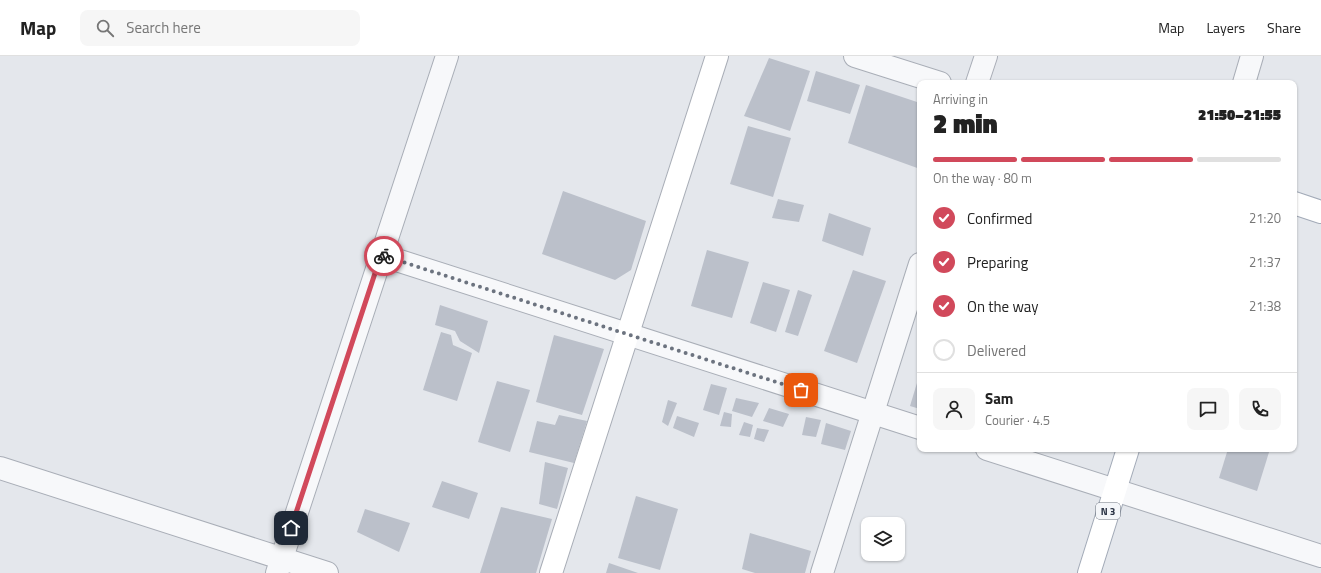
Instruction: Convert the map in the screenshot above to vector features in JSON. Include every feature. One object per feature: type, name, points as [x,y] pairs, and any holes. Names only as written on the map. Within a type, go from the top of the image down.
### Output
[{"type":"street","points":[[279,566],[447,56]]},
{"type":"street","points":[[551,573],[717,56]]},
{"type":"street","points":[[855,56],[931,80]]},
{"type":"street","points":[[978,80],[986,56]]},
{"type":"street","points":[[1245,80],[1252,56]]},
{"type":"street","points":[[1297,204],[1321,212]]},
{"type":"street","points":[[381,255],[917,427]]},
{"type":"street","points":[[822,573],[917,274]]},
{"type":"street","points":[[996,452],[1321,556]]},
{"type":"street","name":"N 3","points":[[1089,573],[1127,452]]},
{"type":"street","points":[[0,468],[279,566],[327,573]]},
{"type":"building","points":[[769,58],[810,71],[790,131],[744,116]]},
{"type":"building","points":[[816,71],[860,85],[850,114],[807,101]]},
{"type":"building","points":[[866,85],[917,102],[917,168],[848,143]]},
{"type":"building","points":[[748,126],[791,138],[773,197],[730,184]]},
{"type":"building","points":[[563,191],[646,221],[631,270],[615,280],[542,254]]},
{"type":"building","points":[[778,199],[804,205],[799,222],[772,218]]},
{"type":"building","points":[[829,213],[871,228],[863,256],[822,241]]},
{"type":"building","points":[[707,250],[749,262],[732,318],[691,306]]},
{"type":"building","points":[[853,270],[886,281],[857,363],[824,351]]},
{"type":"building","points":[[763,282],[790,290],[776,332],[750,323]]},
{"type":"building","points":[[798,290],[812,295],[798,336],[785,332]]},
{"type":"building","points":[[440,305],[488,321],[479,353],[460,341],[455,331],[435,325]]},
{"type":"building","points":[[441,332],[451,335],[453,345],[472,353],[457,401],[423,390]]},
{"type":"building","points":[[554,335],[604,349],[582,415],[536,402]]},
{"type":"building","points":[[497,381],[530,390],[510,452],[478,442]]},
{"type":"building","points":[[917,383],[917,408],[910,406]]},
{"type":"building","points":[[711,384],[727,388],[719,415],[703,410]]},
{"type":"building","points":[[736,398],[759,403],[752,417],[732,411]]},
{"type":"building","points":[[668,400],[677,403],[668,426],[662,422]]},
{"type":"building","points":[[769,408],[789,414],[783,427],[763,421]]},
{"type":"building","points":[[724,412],[732,414],[731,427],[720,426]]},
{"type":"building","points":[[559,415],[587,421],[574,463],[529,452],[537,421],[555,425]]},
{"type":"building","points":[[677,416],[699,423],[694,437],[673,428]]},
{"type":"building","points":[[806,417],[821,420],[816,437],[802,435]]},
{"type":"building","points":[[744,422],[753,425],[750,437],[739,435]]},
{"type":"building","points":[[826,423],[851,431],[845,450],[821,444]]},
{"type":"building","points":[[757,428],[769,430],[764,442],[754,439]]},
{"type":"building","points":[[1227,452],[1269,452],[1257,491],[1219,478]]},
{"type":"building","points":[[545,462],[568,468],[557,509],[539,504]]},
{"type":"building","points":[[442,481],[478,493],[469,519],[432,507]]},
{"type":"building","points":[[636,496],[678,509],[660,570],[618,558]]},
{"type":"building","points":[[501,507],[552,519],[536,573],[480,573]]},
{"type":"building","points":[[365,509],[410,523],[399,552],[357,532]]},
{"type":"building","points":[[750,533],[811,551],[805,573],[755,573],[742,569]]},
{"type":"building","points":[[609,563],[638,573],[606,573]]},
{"type":"way so far","points":[[384,256],[801,390]]},
{"type":"route","points":[[291,528],[381,255],[384,256]]}]
